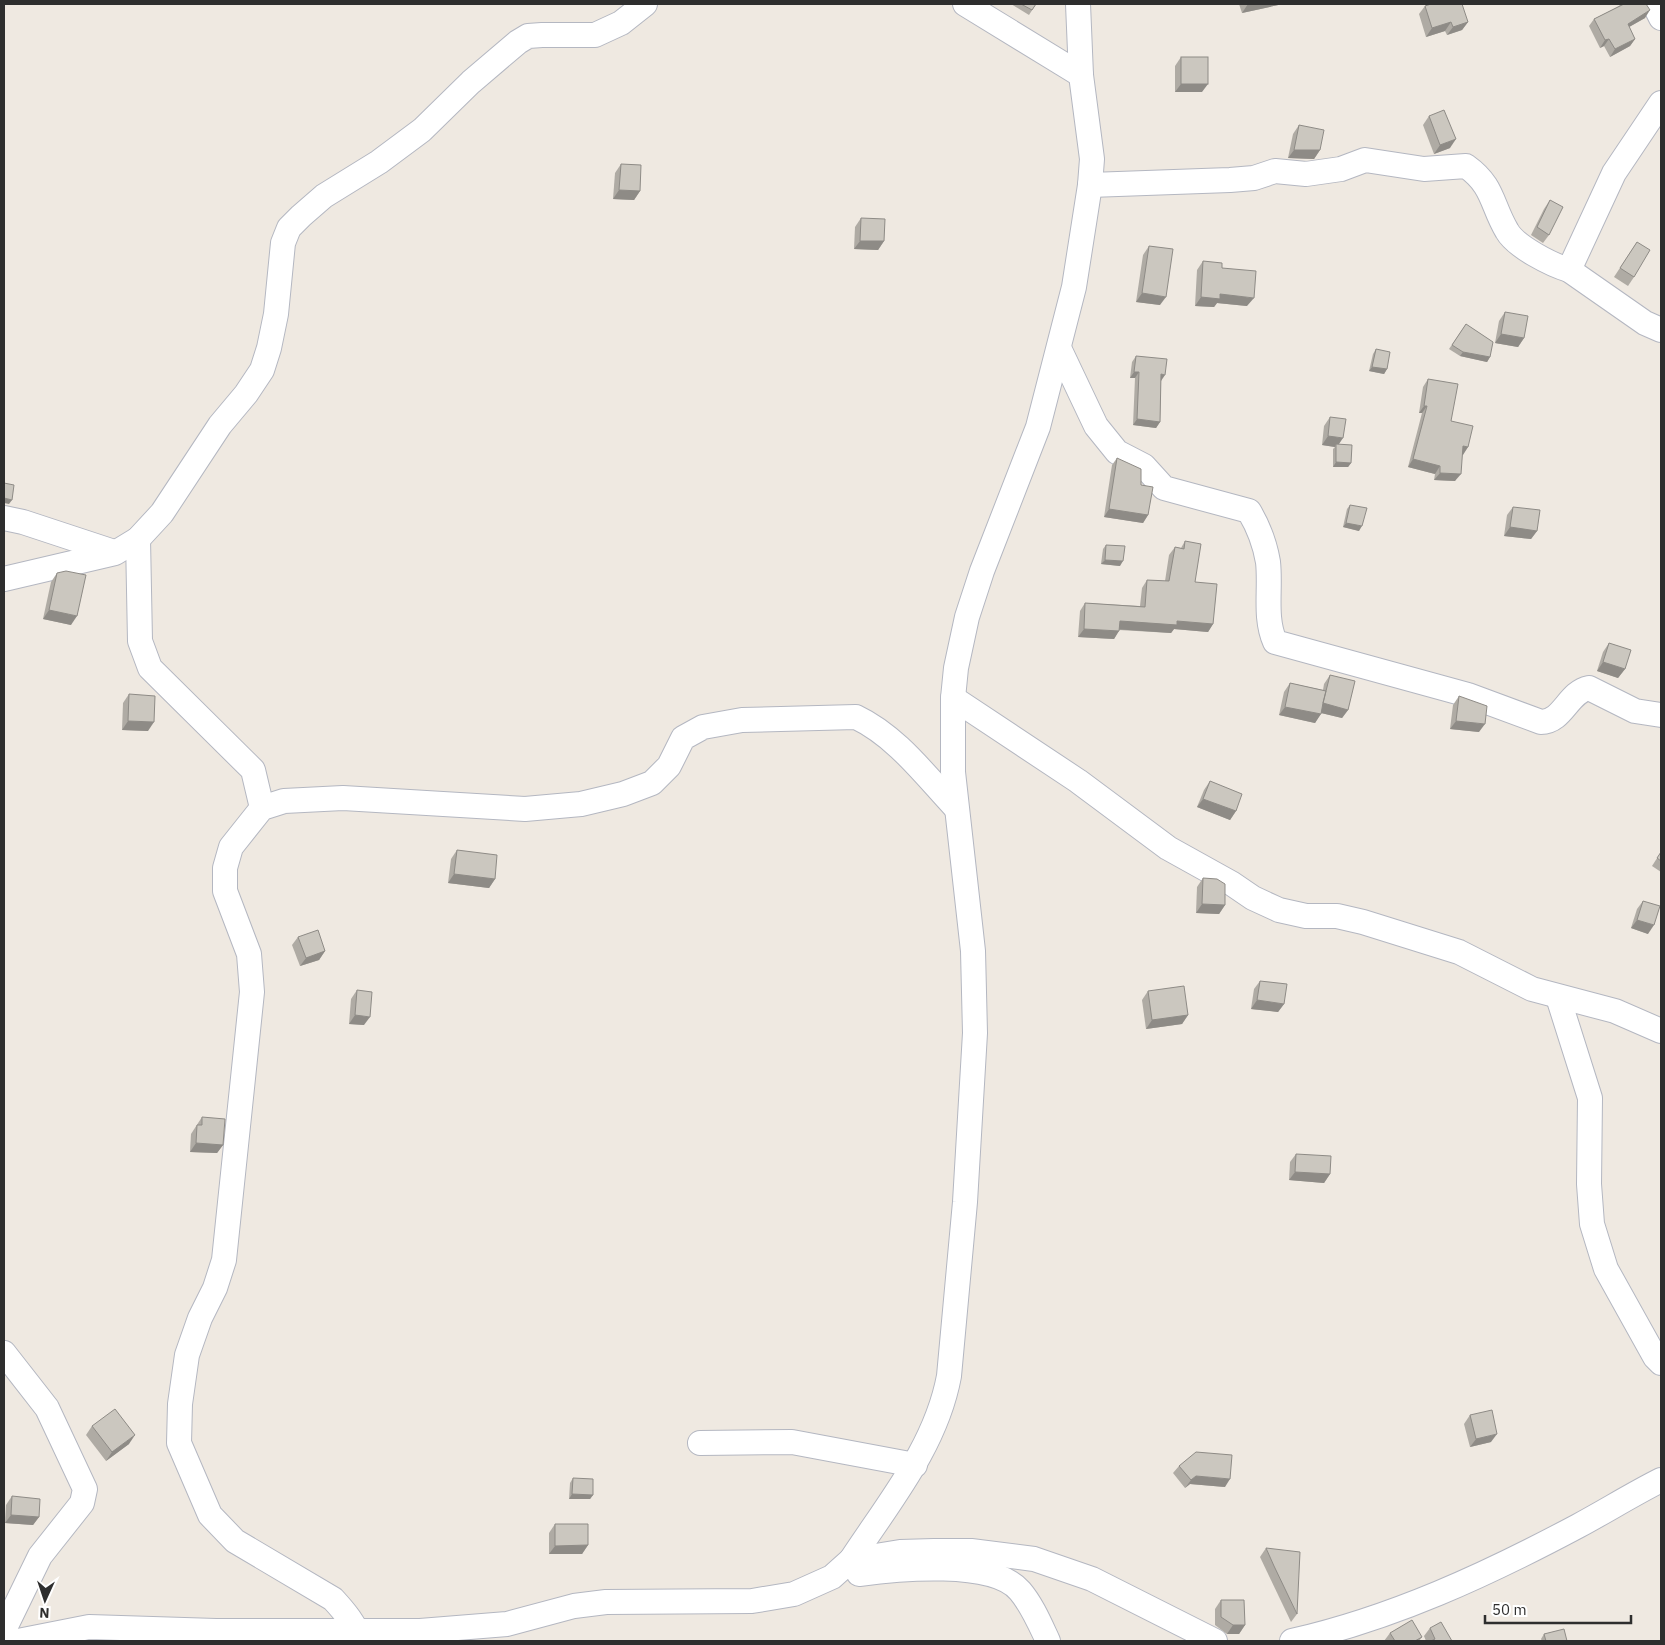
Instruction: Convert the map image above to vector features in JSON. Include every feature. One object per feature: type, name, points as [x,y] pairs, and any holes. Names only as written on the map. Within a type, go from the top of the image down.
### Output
[{"type":"street","points":[[4,579],[115,552],[138,539],[162,514],[220,426],[246,394],[262,370],[276,314],[283,243],[289,228],[324,196],[379,162],[422,130],[471,82],[518,42],[528,36],[595,34],[620,23],[645,4]]},
{"type":"street","points":[[965,4],[1081,75]]},
{"type":"street","points":[[18,1641],[90,1627],[294,1636],[359,1636],[507,1624],[574,1606],[606,1602],[752,1601],[794,1594],[832,1577],[851,1560],[915,1465],[936,1422],[947,1383],[968,1160],[975,1033],[974,951],[955,806],[952,725],[956,668],[967,617],[982,571],[1038,428],[1074,287],[1090,185],[1092,159],[1081,75],[1078,4]]},
{"type":"street","points":[[1654,4],[1661,18]]},
{"type":"street","points":[[1569,270],[1614,173],[1661,103]]},
{"type":"street","points":[[1090,185],[1238,180],[1254,178],[1275,170],[1306,174],[1341,169],[1365,160],[1424,169],[1466,166],[1489,188],[1507,231],[1516,242],[1559,267],[1569,270],[1645,323],[1661,330]]},
{"type":"street","points":[[1059,348],[1096,426],[1117,452],[1144,466],[1164,488],[1249,511],[1259,527],[1268,560],[1270,629],[1275,642],[1468,695],[1541,722],[1549,722],[1555,718],[1582,689],[1589,688],[1629,708],[1661,715]]},
{"type":"street","points":[[4,518],[23,522],[115,552]]},
{"type":"street","points":[[138,539],[140,641],[150,668],[253,770],[262,808]]},
{"type":"street","points":[[953,698],[1078,781],[1168,848],[1232,883],[1253,898],[1279,910],[1306,916],[1337,916],[1363,922],[1459,952],[1532,990],[1615,1011],[1661,1031]]},
{"type":"street","points":[[359,1636],[345,1612],[333,1599],[235,1541],[210,1515],[179,1443],[180,1404],[188,1355],[200,1318],[215,1288],[224,1260],[252,992],[249,954],[225,891],[225,868],[231,846],[262,808],[284,801],[343,798],[525,809],[581,804],[623,794],[652,784],[669,766],[683,738],[703,727],[742,720],[856,717],[871,724],[893,742],[955,806]]},
{"type":"street","points":[[1558,997],[1590,1098],[1589,1184],[1592,1224],[1606,1269],[1655,1357],[1661,1363]]},
{"type":"street","points":[[4,1353],[47,1408],[85,1489],[82,1503],[40,1556],[4,1630]]},
{"type":"street","points":[[700,1443],[792,1442],[915,1465]]},
{"type":"street","points":[[1292,1641],[1359,1624],[1424,1601],[1466,1583],[1661,1480]]},
{"type":"street","points":[[851,1560],[900,1552],[934,1551],[971,1551],[1034,1559],[1092,1579],[1215,1641]]},
{"type":"street","points":[[832,1577],[919,1568],[980,1572],[1005,1580],[1019,1589],[1048,1641]]},
{"type":"building","points":[[1021,4],[1036,4],[1032,10]]},
{"type":"building","points":[[1431,4],[1462,4],[1468,22],[1453,27],[1451,22],[1432,28],[1425,6]]},
{"type":"building","points":[[1624,4],[1646,4],[1650,10],[1628,24],[1635,39],[1615,49],[1609,39],[1605,40],[1594,19]]},
{"type":"building","points":[[1181,57],[1208,57],[1208,84],[1181,84]]},
{"type":"building","points":[[1444,110],[1456,139],[1440,145],[1429,116]]},
{"type":"building","points":[[1299,125],[1324,130],[1320,150],[1294,150]]},
{"type":"building","points":[[621,164],[641,165],[640,191],[619,190]]},
{"type":"building","points":[[1550,200],[1563,207],[1549,235],[1537,227]]},
{"type":"building","points":[[861,218],[885,219],[884,241],[860,241]]},
{"type":"building","points":[[1637,242],[1650,250],[1634,277],[1620,268]]},
{"type":"building","points":[[1149,246],[1173,249],[1166,297],[1142,293]]},
{"type":"building","points":[[1203,261],[1222,263],[1222,268],[1256,271],[1254,298],[1220,294],[1220,299],[1201,297]]},
{"type":"building","points":[[1505,312],[1528,316],[1524,338],[1501,334]]},
{"type":"building","points":[[1466,324],[1493,342],[1490,357],[1463,352],[1452,345]]},
{"type":"building","points":[[1376,349],[1390,352],[1387,369],[1372,367]]},
{"type":"building","points":[[1136,356],[1167,359],[1165,375],[1161,374],[1160,422],[1137,419],[1139,372],[1134,372]]},
{"type":"building","points":[[1428,379],[1458,384],[1451,421],[1473,426],[1468,447],[1463,446],[1461,474],[1440,473],[1440,466],[1413,459],[1427,406],[1424,406]]},
{"type":"building","points":[[1330,417],[1346,419],[1343,438],[1328,436]]},
{"type":"building","points":[[1336,444],[1352,445],[1351,463],[1336,462]]},
{"type":"building","points":[[1117,458],[1141,469],[1141,485],[1153,487],[1148,515],[1109,509]]},
{"type":"building","points":[[4,483],[14,485],[12,500],[4,498]]},
{"type":"building","points":[[1350,505],[1367,508],[1362,526],[1346,523]]},
{"type":"building","points":[[1513,507],[1540,510],[1537,531],[1510,527]]},
{"type":"building","points":[[1185,541],[1201,544],[1195,582],[1217,584],[1213,624],[1177,621],[1177,625],[1120,621],[1119,631],[1084,629],[1085,603],[1145,607],[1147,580],[1169,581],[1175,547],[1184,549]]},
{"type":"building","points":[[1106,545],[1125,546],[1123,561],[1105,560]]},
{"type":"building","points":[[66,571],[86,575],[77,616],[49,610],[57,573]]},
{"type":"building","points":[[1609,643],[1631,650],[1625,669],[1603,662]]},
{"type":"building","points":[[1330,675],[1355,681],[1348,710],[1323,703]]},
{"type":"building","points":[[1290,683],[1326,691],[1321,714],[1285,707]]},
{"type":"building","points":[[129,694],[155,696],[154,722],[128,721]]},
{"type":"building","points":[[1459,696],[1487,706],[1485,724],[1456,721]]},
{"type":"building","points":[[1210,781],[1242,794],[1236,811],[1203,799]]},
{"type":"building","points":[[457,850],[497,855],[495,879],[454,874]]},
{"type":"building","points":[[1661,852],[1661,861],[1657,858]]},
{"type":"building","points":[[1203,878],[1217,879],[1225,884],[1225,905],[1202,904]]},
{"type":"building","points":[[1643,901],[1660,906],[1654,925],[1637,920]]},
{"type":"building","points":[[318,930],[325,951],[306,958],[298,937]]},
{"type":"building","points":[[1260,981],[1287,984],[1284,1004],[1257,1000]]},
{"type":"building","points":[[1184,986],[1188,1015],[1152,1020],[1148,991]]},
{"type":"building","points":[[357,990],[372,992],[370,1017],[355,1015]]},
{"type":"building","points":[[202,1117],[225,1119],[223,1145],[196,1143],[197,1125],[202,1125]]},
{"type":"building","points":[[1296,1154],[1331,1156],[1330,1174],[1295,1172]]},
{"type":"building","points":[[115,1409],[135,1435],[112,1452],[92,1426]]},
{"type":"building","points":[[1492,1410],[1497,1434],[1476,1439],[1470,1415]]},
{"type":"building","points":[[1196,1452],[1232,1455],[1230,1479],[1196,1476],[1191,1480],[1179,1466]]},
{"type":"building","points":[[573,1478],[593,1479],[593,1495],[572,1494]]},
{"type":"building","points":[[12,1496],[40,1499],[39,1517],[11,1515]]},
{"type":"building","points":[[555,1524],[588,1524],[588,1545],[555,1546]]},
{"type":"building","points":[[1266,1548],[1300,1552],[1297,1614],[1274,1566]]},
{"type":"building","points":[[1221,1600],[1244,1600],[1245,1625],[1233,1625],[1221,1617]]},
{"type":"building","points":[[1412,1620],[1422,1637],[1415,1641],[1395,1641],[1390,1633]]},
{"type":"building","points":[[1441,1622],[1452,1641],[1431,1641],[1435,1639],[1430,1628]]},
{"type":"building","points":[[1564,1629],[1567,1641],[1546,1641],[1544,1634]]}]
